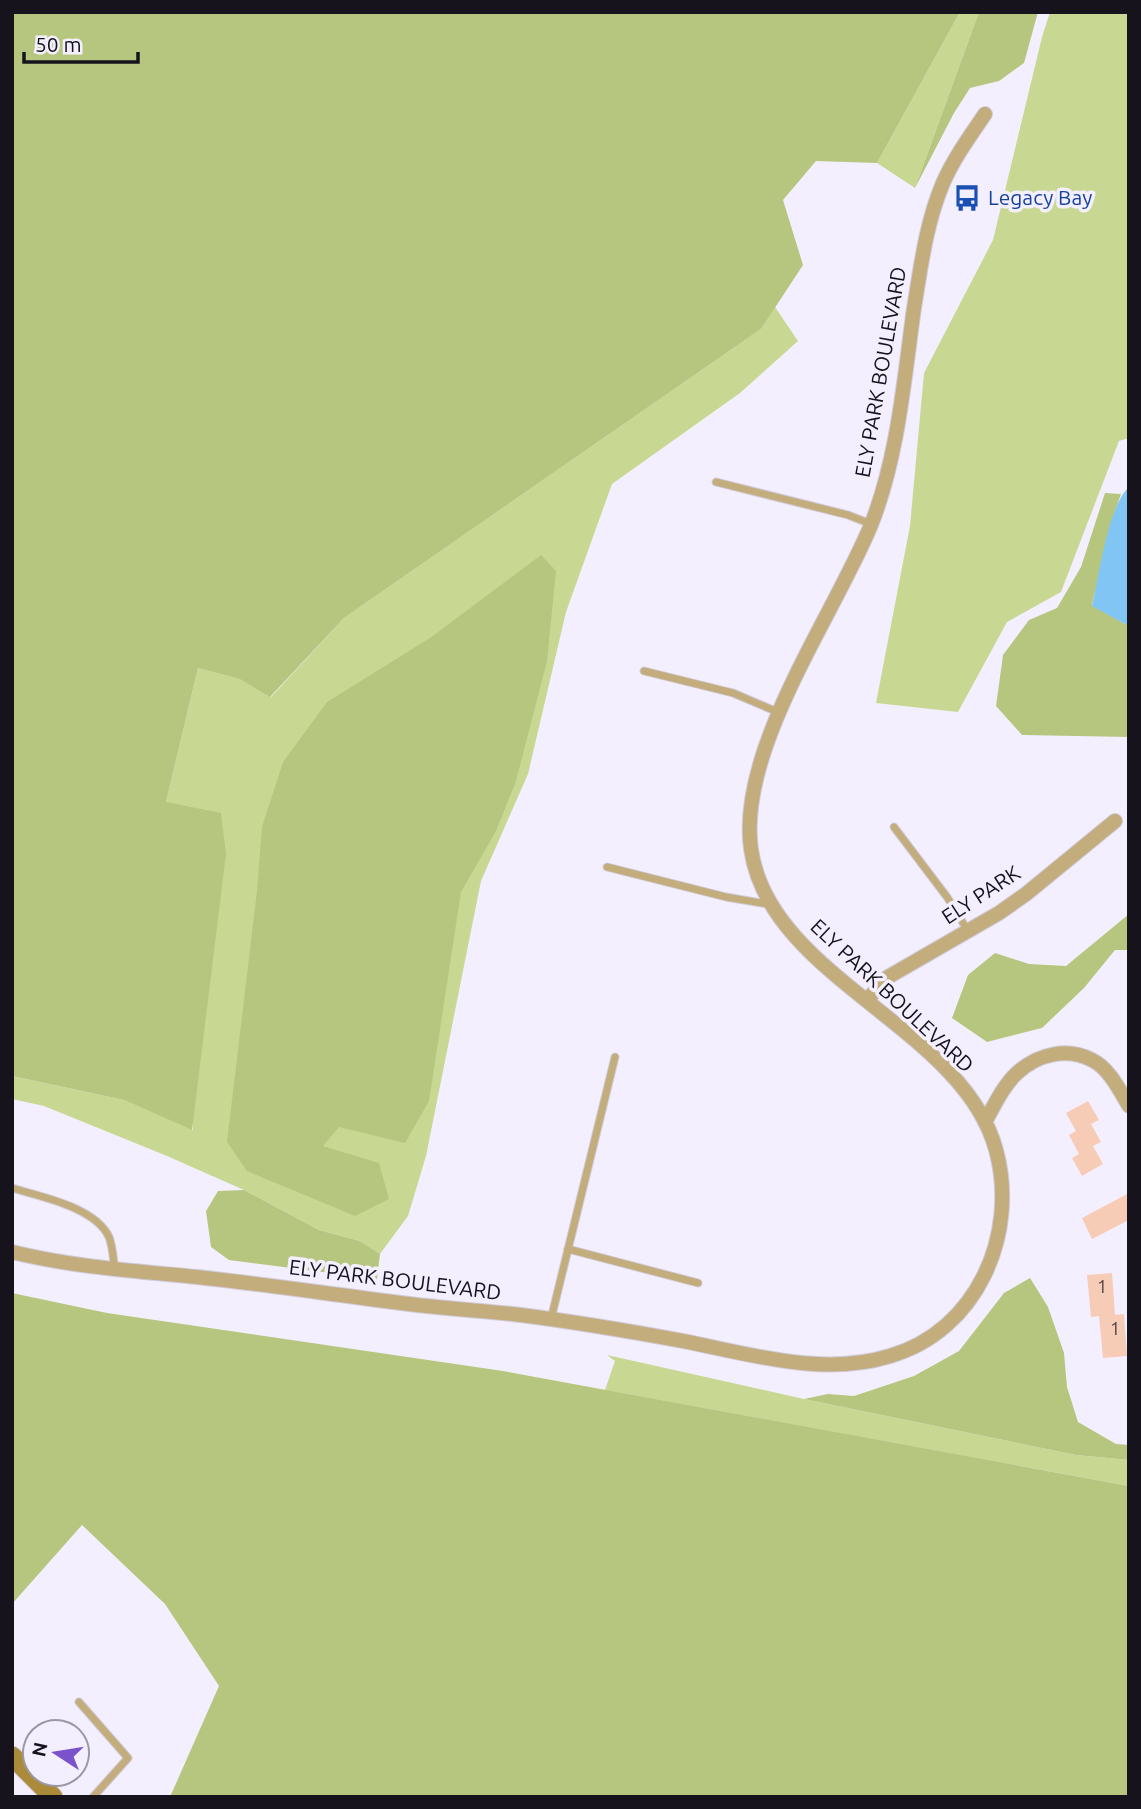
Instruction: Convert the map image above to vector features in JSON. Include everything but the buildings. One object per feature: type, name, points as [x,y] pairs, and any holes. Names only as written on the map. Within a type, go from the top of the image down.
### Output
[{"type":"street","name":"ELY PARK BOULEVARD","points":[[12,1252],[115,1270],[551,1320],[803,1364],[859,1363],[908,1350],[942,1329],[968,1300],[995,1254],[1003,1215],[1004,1184],[995,1143],[985,1122],[952,1075],[809,951],[783,922],[763,888],[755,866],[750,846],[750,806],[758,765],[780,713],[871,524],[886,482],[901,404],[923,245],[941,188],[959,151],[985,114]]},
{"type":"street","name":"ELY PARK","points":[[867,1000],[888,977],[999,913],[1026,894],[1115,821]]},
{"type":"street","points":[[985,1122],[999,1096],[1017,1073],[1042,1056],[1069,1052],[1094,1060],[1123,1081],[1129,1106]]},
{"type":"street","points":[[12,1756],[53,1797]]},
{"type":"lane","points":[[716,482],[871,524]]},
{"type":"lane","points":[[644,671],[733,693],[780,713]]},
{"type":"lane","points":[[894,828],[947,897],[968,931]]},
{"type":"lane","points":[[607,867],[726,897],[773,905]]},
{"type":"lane","points":[[551,1320],[614,1057]]},
{"type":"lane","points":[[12,1188],[77,1208],[94,1221],[108,1234],[115,1270]]},
{"type":"lane","points":[[568,1249],[698,1283]]},
{"type":"lane","points":[[79,1702],[128,1758],[93,1797]]},
{"type":"green space","points":[[12,12],[960,12],[877,163],[816,161],[783,200],[803,265],[761,329],[344,618],[270,697],[240,679],[198,668],[166,802],[221,813],[226,854],[192,1130],[124,1100],[12,1076]]},
{"type":"green space","points":[[960,12],[979,12],[915,188],[877,163]]},
{"type":"green space","points":[[979,12],[1038,12],[1024,63],[999,81],[970,88],[915,188]]},
{"type":"green space","points":[[1050,12],[1129,12],[1129,438],[1119,441],[1061,592],[1007,622],[958,712],[876,703],[910,526],[924,373],[993,240]]},
{"type":"green space","points":[[775,307],[798,341],[740,393],[612,484],[566,612],[528,774],[481,881],[426,1156],[408,1216],[380,1254],[360,1241],[319,1230],[244,1190],[167,1156],[44,1106],[12,1099],[12,1076],[124,1100],[193,1130],[166,802],[198,668],[241,679],[271,697],[344,618],[761,329]]},
{"type":"green space","points":[[1105,493],[1121,494],[1110,526],[1092,605],[1129,624],[1129,737],[1022,735],[996,706],[1003,655],[1029,620],[1057,608],[1081,567]]},
{"type":"green space","points":[[541,555],[556,571],[547,661],[516,781],[496,831],[461,892],[429,1101],[405,1143],[339,1127],[323,1146],[379,1163],[389,1199],[355,1216],[247,1171],[227,1142],[262,827],[283,762],[327,702],[430,638]]},
{"type":"green space","points":[[1129,914],[1129,950],[1115,950],[1084,988],[1042,1028],[987,1042],[952,1018],[968,975],[995,953],[1029,964],[1066,966]]},
{"type":"green space","points":[[244,1190],[319,1230],[360,1241],[380,1254],[377,1279],[229,1260],[211,1247],[206,1211],[218,1191]]},
{"type":"green space","points":[[1030,1278],[1048,1307],[1064,1353],[1067,1387],[1078,1422],[1116,1444],[1129,1445],[1129,1460],[1076,1455],[804,1399],[828,1394],[854,1396],[914,1376],[959,1351],[1004,1293]]},
{"type":"green space","points":[[12,1293],[107,1313],[503,1371],[1129,1486],[1129,1797],[170,1797],[219,1686],[165,1604],[82,1525],[12,1604]]},
{"type":"green space","points":[[607,1355],[1076,1455],[1129,1460],[1129,1486],[605,1390],[615,1361]]},
{"type":"water","points":[[1129,487],[1129,624],[1125,624],[1092,606],[1110,525],[1115,509]]},
{"type":"place","name":"Legacy Bay","points":[[967,198]]}]
